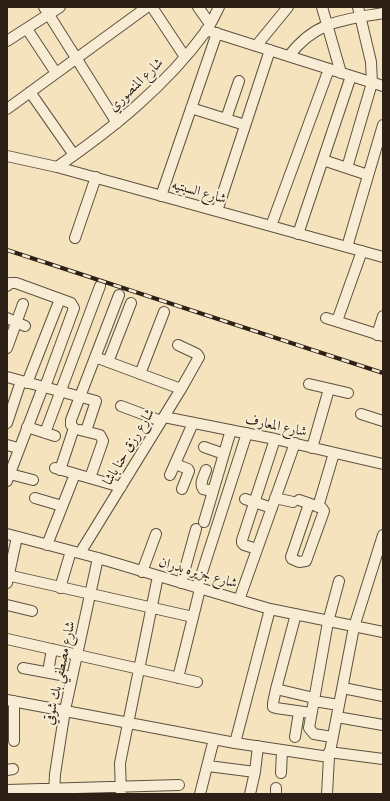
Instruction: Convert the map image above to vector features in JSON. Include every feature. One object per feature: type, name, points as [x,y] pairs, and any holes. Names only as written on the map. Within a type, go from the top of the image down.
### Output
[{"type":"street","points":[[7,42],[47,11],[60,7]]},
{"type":"street","points":[[7,109],[148,7]]},
{"type":"street","points":[[152,7],[185,57]]},
{"type":"street","points":[[198,7],[208,27],[218,33],[383,86]]},
{"type":"street","name":"شارع المنصوري","points":[[57,167],[117,123],[154,89],[185,57],[208,27],[219,7]]},
{"type":"street","points":[[256,46],[288,7]]},
{"type":"street","points":[[322,7],[341,73]]},
{"type":"street","points":[[47,11],[117,123]]},
{"type":"street","points":[[347,168],[372,82],[371,62],[360,12]]},
{"type":"street","points":[[290,56],[301,42],[309,35],[327,25],[360,12],[383,13]]},
{"type":"street","points":[[27,28],[56,73]]},
{"type":"street","points":[[161,196],[218,33]]},
{"type":"street","points":[[217,211],[270,50]]},
{"type":"street","points":[[271,226],[329,69]]},
{"type":"street","points":[[298,234],[351,76]]},
{"type":"street","points":[[226,119],[239,81]]},
{"type":"street","points":[[30,92],[74,155]]},
{"type":"street","points":[[191,108],[245,125]]},
{"type":"street","points":[[347,247],[368,175],[379,150],[383,125]]},
{"type":"street","name":"شارع السبتيه","points":[[7,156],[96,177],[383,257]]},
{"type":"street","points":[[323,160],[368,175]]},
{"type":"street","points":[[75,238],[96,177]]},
{"type":"street","points":[[337,321],[362,251]]},
{"type":"street","points":[[7,286],[10,283],[16,283],[70,303],[74,308],[44,387],[9,472],[34,480]]},
{"type":"street","points":[[27,427],[50,434],[60,392],[100,286]]},
{"type":"street","points":[[90,478],[103,441],[100,435],[74,428],[71,425],[71,420],[119,295]]},
{"type":"street","points":[[7,423],[60,299]]},
{"type":"street","points":[[108,362],[131,303]]},
{"type":"street","points":[[7,348],[23,304]]},
{"type":"street","points":[[140,374],[164,312]]},
{"type":"street","points":[[326,318],[380,335],[383,316]]},
{"type":"street","name":"شارع رزق حنا باشا","points":[[60,588],[76,552],[121,487],[199,357],[197,354],[178,344]]},
{"type":"street","points":[[95,357],[181,389]]},
{"type":"street","points":[[7,377],[96,401],[86,431]]},
{"type":"street","points":[[309,384],[348,393]]},
{"type":"street","points":[[312,448],[329,389]]},
{"type":"street","name":"شارع المعارف","points":[[121,406],[162,419],[246,433],[383,464]]},
{"type":"street","points":[[361,414],[383,421]]},
{"type":"street","points":[[170,475],[193,423]]},
{"type":"street","points":[[74,428],[58,469],[121,487]]},
{"type":"street","points":[[180,583],[213,491],[231,430]]},
{"type":"street","points":[[178,678],[199,588],[246,433]]},
{"type":"street","points":[[257,549],[242,543],[250,500],[275,439]]},
{"type":"street","points":[[239,600],[295,444]]},
{"type":"street","points":[[7,445],[18,448]]},
{"type":"street","points":[[204,447],[224,454]]},
{"type":"street","points":[[275,498],[305,503],[322,508],[324,511],[306,561],[299,562],[292,559],[291,556],[305,503],[334,453]]},
{"type":"street","points":[[175,464],[188,469],[189,472],[182,489]]},
{"type":"street","points":[[206,470],[201,487],[203,489],[213,491]]},
{"type":"street","points":[[46,545],[75,474]]},
{"type":"street","points":[[35,498],[62,506]]},
{"type":"street","points":[[250,500],[272,508]]},
{"type":"street","points":[[142,572],[156,534]]},
{"type":"street","points":[[12,535],[7,578],[90,594],[193,617]]},
{"type":"street","name":"شارع جزيره بدران","points":[[12,535],[98,558],[270,609],[383,632]]},
{"type":"street","points":[[327,794],[329,755],[354,627],[383,535]]},
{"type":"street","name":"شارع مصطفي بك شوقي","points":[[54,791],[55,774],[65,710],[98,558]]},
{"type":"street","points":[[120,790],[120,763],[158,576]]},
{"type":"street","points":[[332,737],[314,734],[309,728],[328,622],[339,581]]},
{"type":"street","points":[[7,605],[32,611]]},
{"type":"street","points":[[235,743],[270,609]]},
{"type":"street","points":[[296,614],[276,689],[273,707],[311,713]]},
{"type":"street","points":[[7,639],[197,682]]},
{"type":"street","points":[[48,672],[52,649]]},
{"type":"street","points":[[23,668],[66,676]]},
{"type":"street","points":[[343,688],[383,696]]},
{"type":"street","points":[[276,689],[339,705]]},
{"type":"street","points":[[14,740],[10,701],[65,710],[235,743],[282,750],[383,759]]},
{"type":"street","points":[[295,736],[300,712]]},
{"type":"street","points":[[337,717],[383,725]]},
{"type":"street","points":[[200,794],[214,739]]},
{"type":"street","points":[[250,794],[255,772],[258,746]]},
{"type":"street","points":[[281,773],[282,750]]},
{"type":"street","points":[[208,766],[255,772]]},
{"type":"street","points":[[7,790],[120,790],[179,785]]},
{"type":"railway","points":[[7,250],[383,373]]}]
